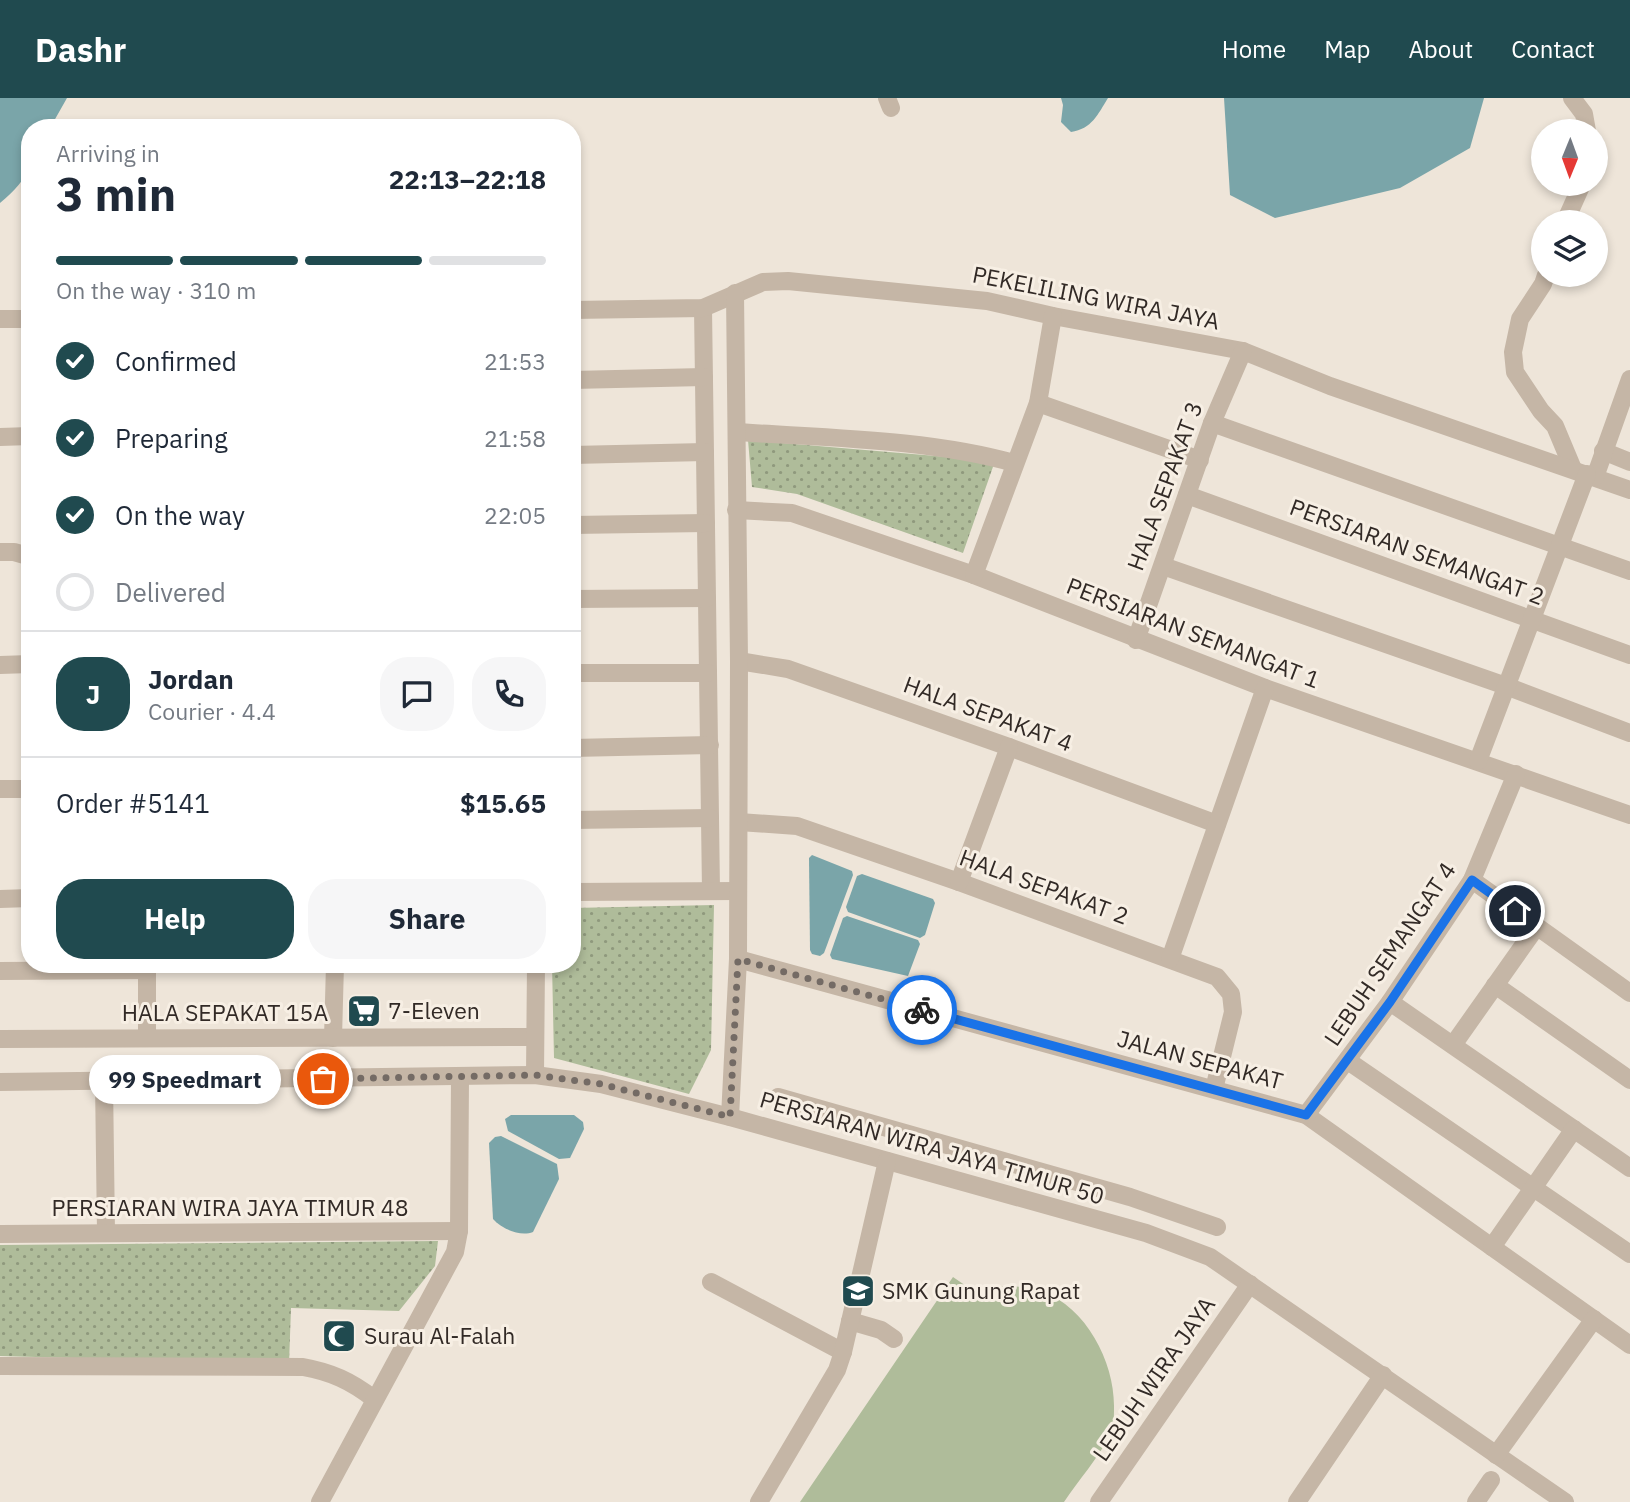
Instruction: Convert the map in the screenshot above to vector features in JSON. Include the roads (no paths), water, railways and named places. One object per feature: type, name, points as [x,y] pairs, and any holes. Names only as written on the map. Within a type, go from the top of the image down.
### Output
[{"type":"street","points":[[1572,98],[1585,119]]},
{"type":"street","name":"PEKELILING WIRA JAYA","points":[[581,310],[704,308],[762,282],[788,281],[988,300],[1053,316],[1243,351],[1330,386],[1630,490]]},
{"type":"street","points":[[1541,287],[1520,318],[1513,352],[1515,372],[1541,411],[1555,426],[1585,473]]},
{"type":"street","points":[[730,1117],[738,959],[739,661],[735,293]]},
{"type":"street","points":[[704,308],[711,891]]},
{"type":"street","points":[[974,575],[1038,403],[1053,316]]},
{"type":"street","points":[[0,319],[21,319]]},
{"type":"street","name":"HALA SEPAKAT 3","points":[[1136,639],[1213,423],[1243,351]]},
{"type":"street","points":[[581,380],[704,377]]},
{"type":"street","points":[[1478,761],[1585,473],[1603,451],[1630,380]]},
{"type":"street","points":[[1038,403],[1200,460]]},
{"type":"street","points":[[1213,423],[1630,571]]},
{"type":"street","points":[[737,432],[845,439],[967,452],[1014,463]]},
{"type":"street","points":[[0,437],[21,436]]},
{"type":"street","points":[[1603,451],[1630,462]]},
{"type":"street","points":[[581,456],[705,452]]},
{"type":"street","name":"PERSIARAN SEMANGAT 2","points":[[1187,495],[1630,655]]},
{"type":"street","name":"PERSIARAN SEMANGAT 1","points":[[736,510],[792,513],[974,575],[1265,688],[1630,815]]},
{"type":"street","points":[[581,525],[706,523]]},
{"type":"street","points":[[1163,565],[1506,686],[1630,733]]},
{"type":"street","points":[[581,599],[707,598]]},
{"type":"street","name":"HALA SEPAKAT 4","points":[[739,661],[788,669],[1217,824]]},
{"type":"street","points":[[0,665],[21,664]]},
{"type":"street","points":[[581,673],[708,673]]},
{"type":"street","points":[[1170,959],[1265,688]]},
{"type":"street","points":[[581,748],[709,745]]},
{"type":"street","points":[[959,882],[1009,747]]},
{"type":"street","name":"LEBUH SEMANGAT 4","points":[[1306,1115],[1390,1002],[1472,880],[1516,774]]},
{"type":"street","points":[[0,789],[21,789]]},
{"type":"street","points":[[581,820],[710,818]]},
{"type":"street","name":"HALA SEPAKAT 2","points":[[738,822],[797,826],[959,882],[1217,977],[1231,994],[1233,1012],[1214,1089]]},
{"type":"street","points":[[1472,880],[1630,993]]},
{"type":"street","points":[[581,892],[738,891]]},
{"type":"street","points":[[0,899],[21,898]]},
{"type":"street","points":[[1453,1045],[1537,926]]},
{"type":"street","name":"JALAN SEPAKAT","points":[[738,959],[1306,1115],[1630,1345]]},
{"type":"street","points":[[0,971],[21,970]]},
{"type":"street","points":[[147,973],[147,1038]]},
{"type":"street","points":[[333,1038],[335,973]]},
{"type":"street","points":[[535,1075],[536,973]]},
{"type":"street","points":[[1495,985],[1630,1080]]},
{"type":"street","points":[[1390,1002],[1574,1129],[1627,1160]]},
{"type":"street","name":"HALA SEPAKAT 15A","points":[[0,1038],[534,1037]]},
{"type":"street","points":[[1348,1061],[1630,1254]]},
{"type":"street","name":"PERSIARAN WIRA JAYA TIMUR 50","points":[[0,1082],[535,1075],[601,1084],[730,1117],[1122,1226],[1210,1257],[1565,1502]]},
{"type":"street","points":[[320,1502],[455,1252],[459,1231],[460,1077]]},
{"type":"street","points":[[104,1081],[106,1233]]},
{"type":"street","points":[[778,1097],[1130,1197],[1217,1227]]},
{"type":"street","points":[[1492,1247],[1574,1129]]},
{"type":"street","points":[[759,1502],[836,1370],[843,1352],[887,1161]]},
{"type":"street","points":[[1008,1195],[1016,1165]]},
{"type":"street","points":[[1122,1226],[1130,1197]]},
{"type":"street","name":"PERSIARAN WIRA JAYA TIMUR 48","points":[[0,1234],[459,1231]]},
{"type":"street","points":[[711,1282],[843,1352]]},
{"type":"street","name":"LEBUH WIRA JAYA","points":[[1099,1502],[1250,1284]]},
{"type":"street","points":[[1496,1455],[1594,1320]]},
{"type":"street","points":[[850,1321],[881,1330],[894,1339]]},
{"type":"street","points":[[0,1366],[303,1367],[324,1370],[340,1377],[355,1384],[374,1399]]},
{"type":"street","points":[[1297,1502],[1383,1375]]},
{"type":"street","points":[[1476,1502],[1491,1480]]},
{"type":"water","points":[[0,98],[67,98],[55,119],[21,119],[21,182],[0,203]]},
{"type":"water","points":[[1061,98],[1108,98],[1089,124],[1071,132],[1061,122]]},
{"type":"water","points":[[1224,98],[1484,98],[1470,148],[1400,188],[1275,218],[1230,195]]},
{"type":"water","points":[[812,855],[852,871],[853,875],[824,953],[820,956],[812,954],[810,950],[809,858]]},
{"type":"water","points":[[862,874],[933,899],[935,903],[925,935],[920,938],[848,912],[846,907],[857,876]]},
{"type":"water","points":[[847,916],[918,940],[920,944],[908,976],[832,959],[830,955],[843,918]]},
{"type":"water","points":[[511,1115],[574,1115],[583,1122],[584,1129],[570,1158],[559,1159],[508,1131],[505,1119]]},
{"type":"water","points":[[501,1136],[557,1164],[559,1179],[533,1232],[512,1231],[493,1219],[489,1143],[495,1137]]},
{"type":"place","name":"7-Eleven","points":[[364,1011]]},
{"type":"place","name":"99 Speedmart","points":[[323,1079]]},
{"type":"place","name":"SMK Gunung Rapat","points":[[858,1291]]},
{"type":"place","name":"Surau Al-Falah","points":[[339,1336]]}]
